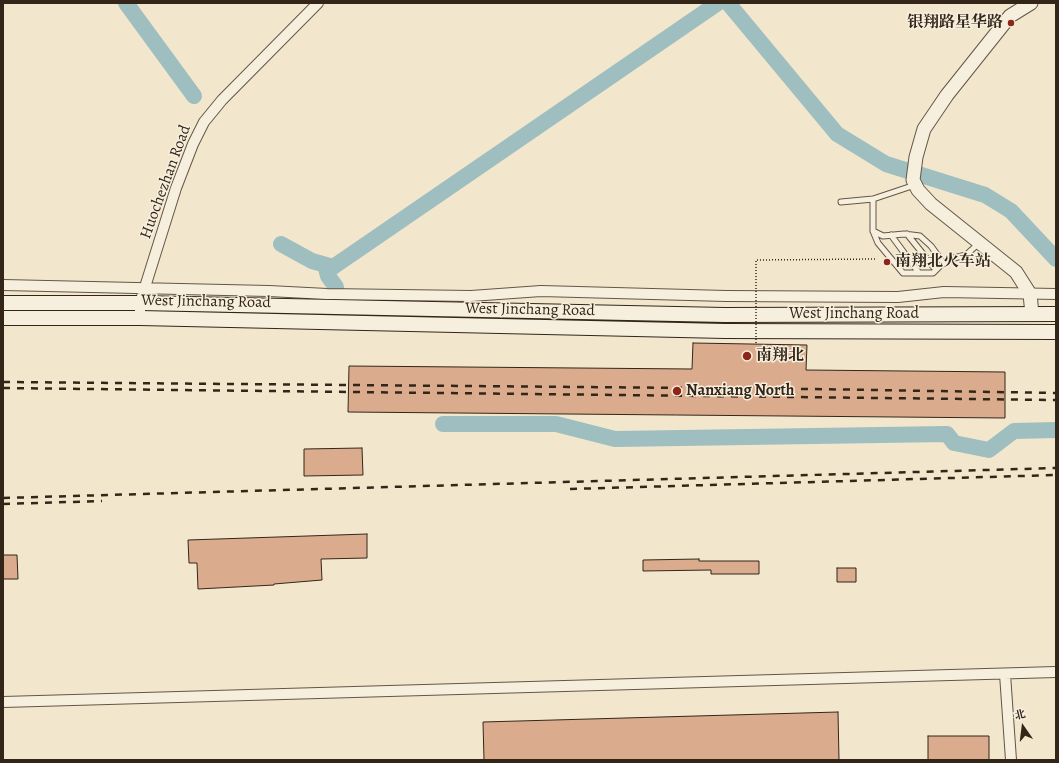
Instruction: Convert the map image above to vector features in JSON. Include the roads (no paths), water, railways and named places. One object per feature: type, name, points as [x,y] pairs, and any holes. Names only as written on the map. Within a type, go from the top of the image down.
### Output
[{"type":"main road","name":"West Jinchang Road","points":[[3,303],[140,303],[725,316],[1056,314]]},
{"type":"main road","name":"West Jinchang Road","points":[[3,318],[140,318],[725,331],[1056,332]]},
{"type":"street","name":"Huochezhan Road","points":[[140,318],[140,303],[183,168],[204,122],[222,100],[318,3]]},
{"type":"street","points":[[1031,3],[1010,16],[947,95],[924,128],[916,157],[915,182],[918,190],[931,204],[1016,272],[1030,294],[1032,314]]},
{"type":"street","points":[[3,284],[327,294],[471,296],[541,291],[726,296],[898,297],[944,292],[1056,294]]},
{"type":"street","points":[[3,702],[1056,672]]},
{"type":"street","points":[[1006,674],[1011,760]]},
{"type":"lane","points":[[841,202],[873,199],[915,182]]},
{"type":"lane","points":[[873,199],[873,231],[878,243],[902,273],[934,273],[954,258],[966,255],[979,243]]},
{"type":"lane","points":[[873,231],[883,236],[907,234],[920,236],[931,246],[944,264]]},
{"type":"lane","points":[[907,234],[936,270]]},
{"type":"lane","points":[[891,235],[918,273]]},
{"type":"waterway","points":[[126,3],[194,96]]},
{"type":"waterway","points":[[281,244],[312,261],[333,267],[718,3]]},
{"type":"waterway","points":[[728,3],[837,134],[886,164],[985,195],[1011,211],[1056,259]]},
{"type":"waterway","points":[[325,265],[328,276],[336,287]]},
{"type":"waterway","points":[[443,424],[556,424],[615,439],[947,434],[954,443],[989,450],[1014,431],[1056,430]]},
{"type":"railway","points":[[3,382],[813,389],[1056,393]]},
{"type":"railway","points":[[3,388],[1056,400]]},
{"type":"railway","points":[[3,498],[1056,468]]},
{"type":"railway","points":[[570,489],[1056,475]]},
{"type":"railway","points":[[3,504],[102,501]]},
{"type":"place","name":"银翔路星华路","points":[[1011,23]]},
{"type":"place","name":"南翔北火车站","points":[[887,262]]},
{"type":"place","name":"南翔北","points":[[747,356]]},
{"type":"place","name":"Nanxiang North","points":[[677,391]]}]
